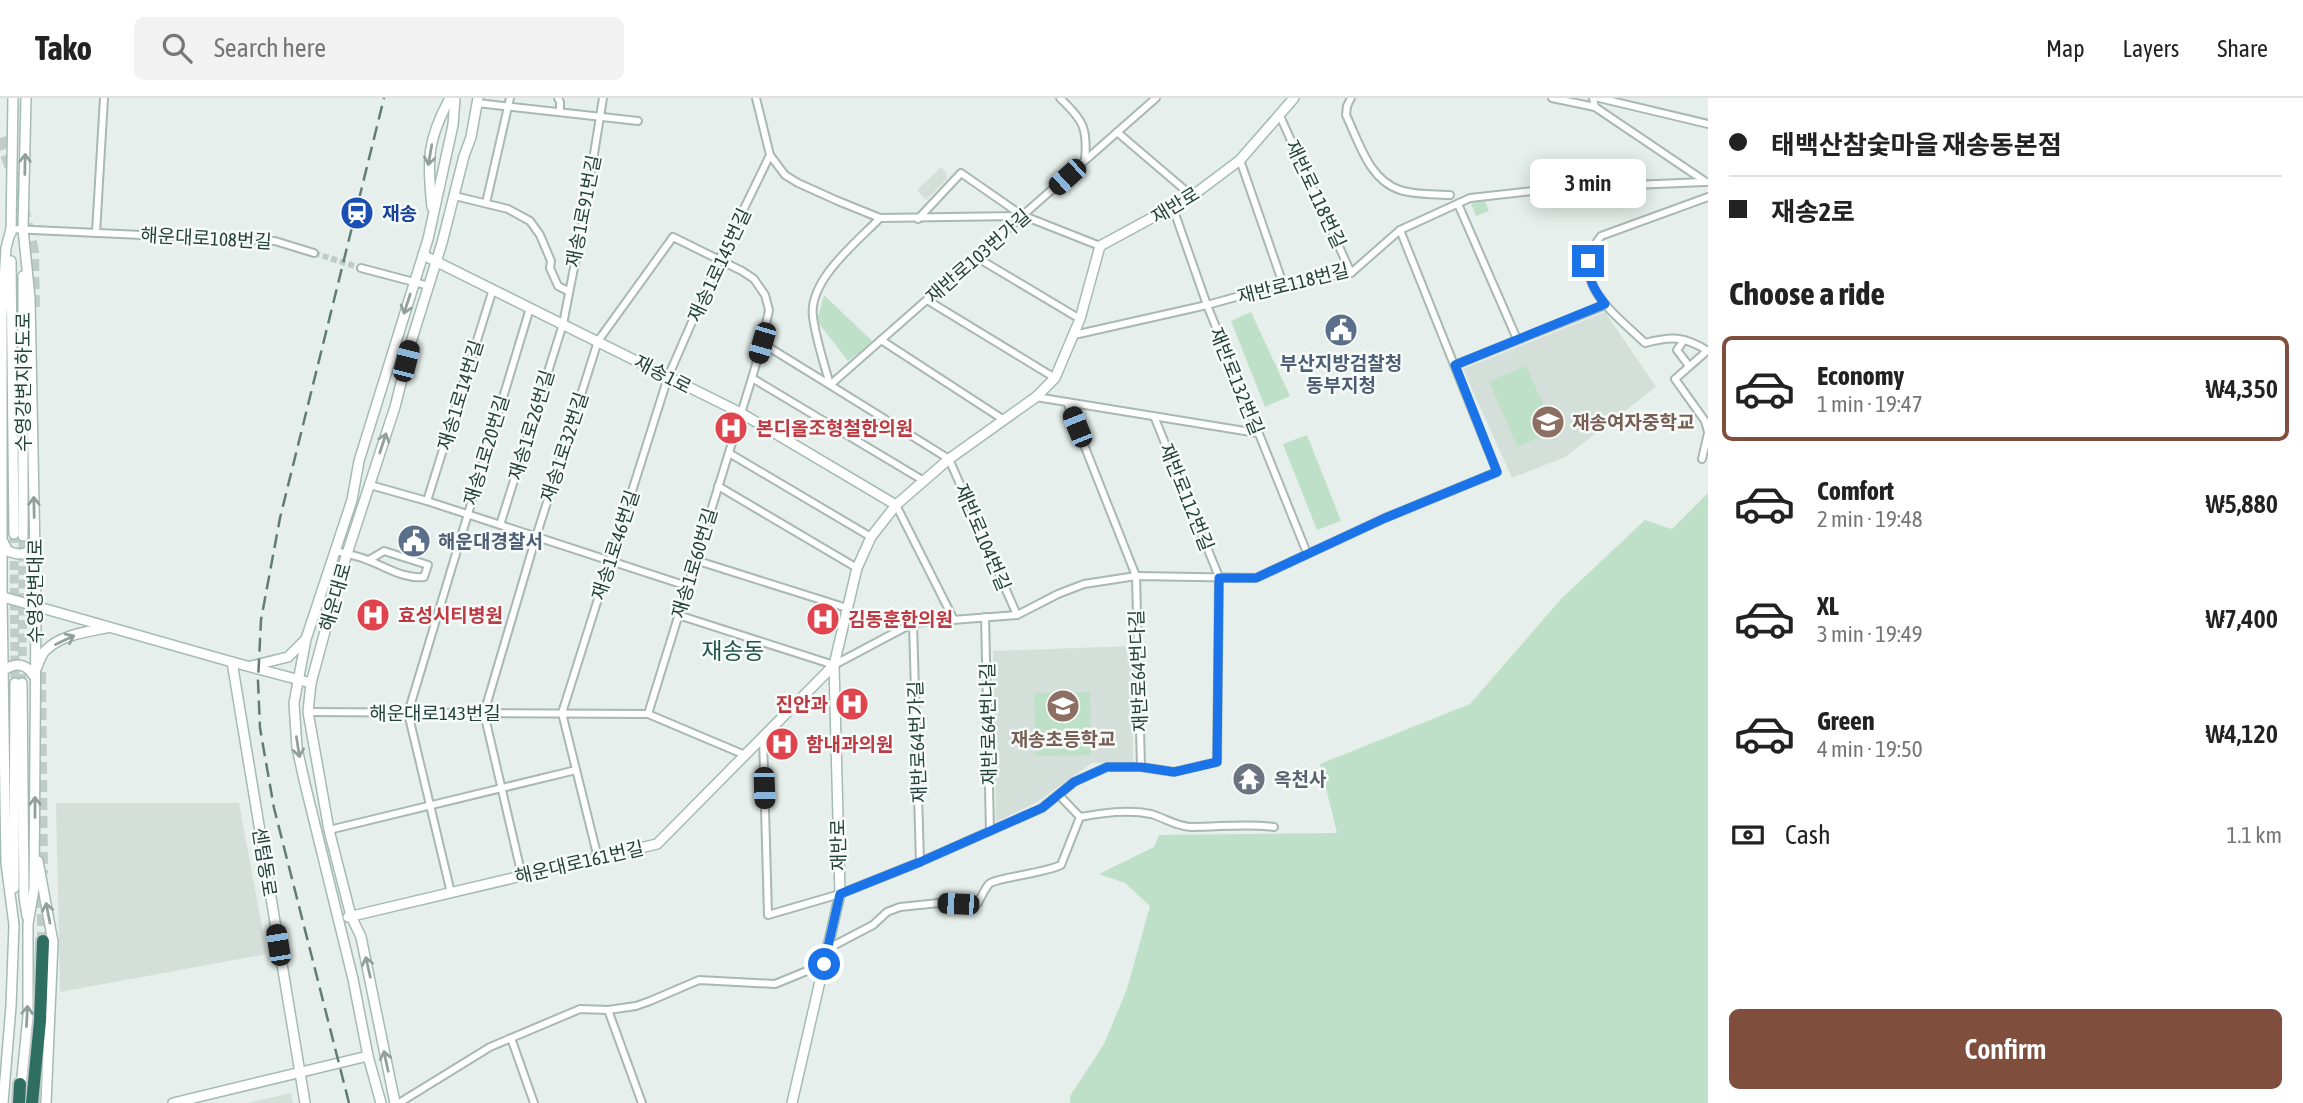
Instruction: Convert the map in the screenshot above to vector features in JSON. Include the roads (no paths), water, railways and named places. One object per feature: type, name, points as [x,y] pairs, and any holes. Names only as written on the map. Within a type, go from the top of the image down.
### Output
[{"type":"highway","points":[[32,1103],[40,1021],[43,941]]},
{"type":"highway","points":[[20,1084],[20,1103]]},
{"type":"main road","points":[[10,229],[13,98]]},
{"type":"main road","name":"수영강변대로","points":[[20,1084],[28,1016],[28,924],[34,888],[36,606],[30,298],[23,229],[26,98]]},
{"type":"main road","points":[[433,216],[428,168],[435,125],[453,98]]},
{"type":"main road","name":"해운대로","points":[[381,1103],[298,748],[294,703],[306,639],[352,500],[359,461],[423,255],[453,125],[453,98]]},
{"type":"main road","name":"재반로","points":[[792,1103],[840,894],[834,665],[857,568],[871,537],[896,505],[949,460],[1036,397],[1055,378],[1080,319],[1100,246],[1173,208],[1240,160],[1294,98]]},
{"type":"main road","name":"해운대로","points":[[397,1103],[361,937],[351,916],[329,830],[308,712],[311,683],[395,407],[412,338],[455,196],[478,101]]},
{"type":"main road","name":"수영강변지하도로","points":[[10,229],[18,535],[23,229]]},
{"type":"main road","name":"수영강변대로","points":[[3,1103],[14,925],[6,863],[1,596],[2,316],[6,247],[10,229]]},
{"type":"main road","name":"재송1로","points":[[423,255],[741,413],[896,505]]},
{"type":"main road","points":[[2,541],[8,551],[17,555],[27,554],[35,546]]},
{"type":"main road","points":[[1,596],[311,683]]},
{"type":"main road","points":[[3,670],[20,664],[34,674],[44,651],[63,639],[109,627]]},
{"type":"main road","points":[[248,667],[288,657],[306,639]]},
{"type":"main road","name":"센텀동로","points":[[232,663],[305,1103]]},
{"type":"main road","name":"해운대로161번길","points":[[339,919],[657,844],[834,665]]},
{"type":"main road","points":[[14,925],[18,683],[24,897],[28,924]]},
{"type":"main road","points":[[34,841],[54,942],[46,1103]]},
{"type":"main road","points":[[173,1103],[368,1056]]},
{"type":"street","points":[[96,233],[104,98]]},
{"type":"street","points":[[486,203],[509,98]]},
{"type":"street","points":[[558,98],[561,102],[560,112]]},
{"type":"street","name":"재송1로91번길","points":[[563,324],[603,98]]},
{"type":"street","points":[[756,98],[771,155],[785,175],[798,183],[880,218],[1024,216]]},
{"type":"street","points":[[1060,98],[1085,127],[1085,160]]},
{"type":"street","name":"재반로103번가길","points":[[830,385],[1156,98]]},
{"type":"street","points":[[1351,98],[1346,115],[1374,172],[1385,183],[1401,190],[1450,195]]},
{"type":"street","points":[[1552,98],[1595,107],[1706,182]]},
{"type":"street","points":[[1593,98],[1595,107]]},
{"type":"street","points":[[1599,98],[1708,124]]},
{"type":"street","points":[[478,101],[638,121]]},
{"type":"street","name":"재반로 118번길","points":[[1280,116],[1351,273]]},
{"type":"street","points":[[1117,132],[1192,196]]},
{"type":"street","name":"재송1로145번길","points":[[668,377],[719,260],[771,155]]},
{"type":"street","points":[[1240,160],[1283,284]]},
{"type":"street","points":[[918,219],[961,173],[1024,216],[1100,246]]},
{"type":"street","name":"재반로118번길","points":[[1074,335],[1207,305],[1283,284],[1351,273],[1400,230],[1470,198],[1559,188],[1706,182]]},
{"type":"street","points":[[455,196],[508,209],[530,221],[548,253],[550,268],[558,286],[568,291]]},
{"type":"street","points":[[1702,459],[1708,433],[1705,421],[1675,379],[1708,351],[1694,342],[1684,340],[1664,338],[1645,343],[1605,304],[1594,289],[1588,274],[1588,261],[1601,236],[1708,197]]},
{"type":"street","points":[[1458,204],[1517,339]]},
{"type":"street","name":"재반로132번길","points":[[1173,208],[1207,305],[1307,553]]},
{"type":"street","points":[[830,385],[812,316],[813,302],[826,274],[880,218]]},
{"type":"street","name":"해운대로108번길","points":[[10,229],[275,241],[314,253]]},
{"type":"street","points":[[678,615],[834,665],[913,623],[1017,615],[1084,584],[1136,576],[1256,578],[1385,518],[1497,472],[1400,230]]},
{"type":"street","name":"재송1로32번길","points":[[484,713],[598,341],[673,237],[719,260]]},
{"type":"street","points":[[976,257],[1080,319]]},
{"type":"street","name":"재송1로60번길","points":[[648,714],[752,378],[769,310],[765,295],[754,279],[719,260]]},
{"type":"street","points":[[361,268],[429,286]]},
{"type":"street","name":"재송1로14번길","points":[[426,501],[493,289]]},
{"type":"street","points":[[927,300],[1055,378]]},
{"type":"street","points":[[1455,365],[1605,304]]},
{"type":"street","name":"재송1로20번길","points":[[408,713],[530,307]]},
{"type":"street","name":"재송1로26번길","points":[[500,525],[563,324]]},
{"type":"street","points":[[881,340],[1004,420]]},
{"type":"street","points":[[1684,340],[1676,350],[1689,366]]},
{"type":"street","points":[[762,343],[949,460]]},
{"type":"street","name":"재송1로46번길","points":[[562,713],[668,377]]},
{"type":"street","points":[[752,378],[924,481]]},
{"type":"street","name":"재반로112번길","points":[[1036,397],[1257,433]]},
{"type":"street","points":[[1067,402],[1136,576]]},
{"type":"street","name":"재반로112번길","points":[[1154,416],[1219,578]]},
{"type":"street","points":[[729,453],[871,537]]},
{"type":"street","name":"재반로104번길","points":[[949,460],[1017,615]]},
{"type":"street","points":[[370,485],[687,586]]},
{"type":"street","points":[[718,485],[857,568]]},
{"type":"street","points":[[896,505],[954,620]]},
{"type":"street","points":[[336,551],[369,560],[385,569],[414,578],[424,577],[428,565],[384,551],[369,560]]},
{"type":"street","points":[[695,560],[847,608]]},
{"type":"street","name":"재반로64번다길","points":[[1136,576],[1141,767]]},
{"type":"street","points":[[762,737],[768,915],[840,894],[920,862],[1042,808],[1074,782],[1107,767],[1141,767],[1174,772],[1217,762],[1219,578]]},
{"type":"street","name":"재반로64번나길","points":[[985,617],[990,831]]},
{"type":"street","name":"재반로64번가길","points":[[913,623],[920,862]]},
{"type":"street","name":"해운대로143번길","points":[[308,712],[648,714],[745,755]]},
{"type":"street","points":[[408,713],[451,893]]},
{"type":"street","points":[[484,713],[522,876]]},
{"type":"street","points":[[562,713],[598,858]]},
{"type":"street","points":[[329,830],[576,770]]},
{"type":"street","points":[[1059,795],[1080,817]]},
{"type":"street","points":[[1080,817],[1135,813],[1148,814],[1176,825],[1190,827],[1257,824],[1274,827]]},
{"type":"street","points":[[829,948],[873,925],[887,912],[900,907],[939,903],[977,904],[989,884],[996,879],[1039,873],[1061,865],[1080,817]]},
{"type":"street","points":[[397,1103],[490,1046],[580,1009],[608,1010],[650,1002],[699,980],[775,984],[824,964]]},
{"type":"street","points":[[608,1010],[642,1103]]},
{"type":"street","points":[[511,1038],[534,1103]]},
{"type":"tunnel","points":[[0,138],[18,187],[33,251],[34,308]]},
{"type":"tunnel","points":[[314,253],[361,268]]},
{"type":"tunnel","points":[[14,534],[15,683]]},
{"type":"tunnel","points":[[22,683],[23,536]]},
{"type":"tunnel","points":[[40,672],[42,874]]},
{"type":"tunnel","points":[[43,896],[43,941]]},
{"type":"railway","points":[[349,1103],[274,808],[260,728],[258,681],[261,620],[280,518],[384,98]]},
{"type":"place","name":"재송","points":[[357,213]]},
{"type":"place","name":"부산지방검찰청 동부지청","points":[[1341,330]]},
{"type":"place","name":"재송여자중학교","points":[[1548,422]]},
{"type":"place","name":"본디올조형철한의원","points":[[731,428]]},
{"type":"place","name":"해운대경찰서","points":[[414,541]]},
{"type":"place","name":"효성시티병원","points":[[373,615]]},
{"type":"place","name":"김동훈한의원","points":[[823,619]]},
{"type":"place","name":"진안과","points":[[852,704]]},
{"type":"place","name":"재송초등학교","points":[[1063,706]]},
{"type":"place","name":"함내과의원","points":[[782,744]]},
{"type":"place","name":"옥천사","points":[[1249,779]]},
{"type":"district","name":"재송동","points":[[733,651]]}]
